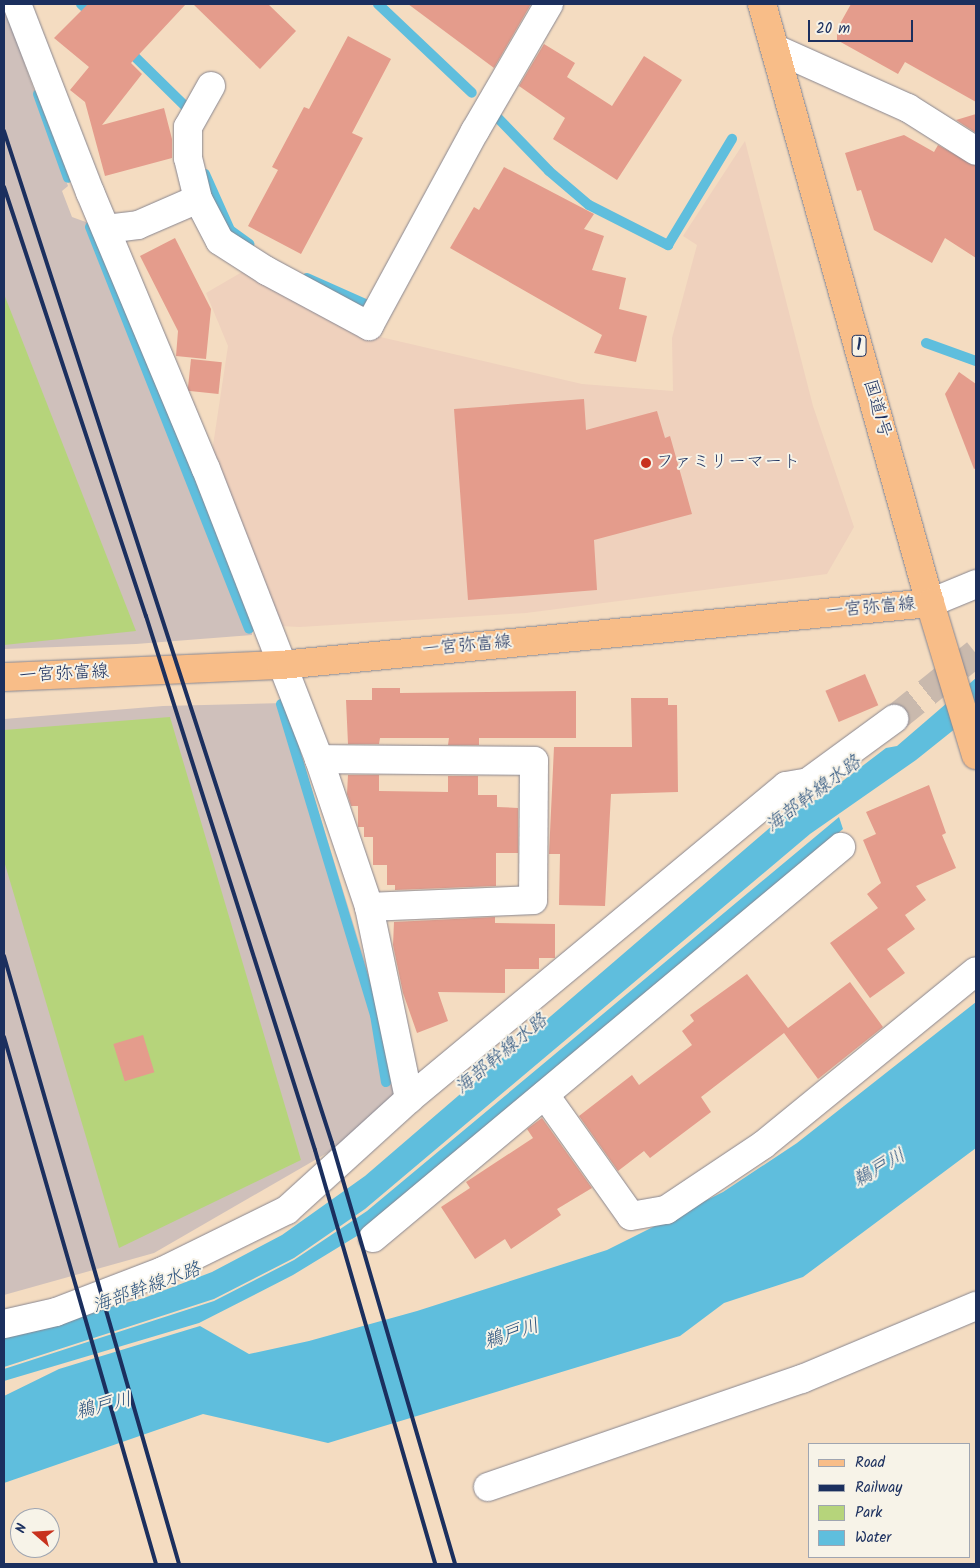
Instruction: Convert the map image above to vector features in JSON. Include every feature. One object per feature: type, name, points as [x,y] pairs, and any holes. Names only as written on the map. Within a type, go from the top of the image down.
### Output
[{"type":"main road","name":"国道1号","points":[[762,4],[776,48],[930,603],[976,755]]},
{"type":"main road","name":"一宮弥富線","points":[[4,677],[281,665],[930,603]]},
{"type":"street","points":[[17,4],[106,229],[202,460],[319,759],[369,907],[409,1099]]},
{"type":"street","points":[[212,86],[188,127],[188,158],[198,198],[220,241],[267,272],[369,326],[475,131],[549,4]]},
{"type":"street","points":[[776,48],[908,108],[976,151]]},
{"type":"street","points":[[106,229],[138,225],[198,198]]},
{"type":"street","points":[[930,603],[976,584]]},
{"type":"street","points":[[4,1324],[56,1312],[163,1271],[288,1210],[409,1099],[786,786],[808,782],[894,719]]},
{"type":"street","points":[[319,759],[534,761],[534,900],[369,907]]},
{"type":"street","points":[[373,1238],[841,847]]},
{"type":"street","points":[[544,1095],[630,1216],[666,1210],[763,1145],[976,971]]},
{"type":"street","points":[[488,1487],[802,1379],[976,1306]]},
{"type":"shaded area","points":[[4,6],[68,186],[62,191],[72,217],[94,225],[252,626],[252,635],[136,644],[4,649]]},
{"type":"shaded area","points":[[745,141],[813,406],[854,527],[827,574],[526,613],[300,627],[277,626],[212,452],[228,346],[206,293],[242,272],[372,335],[582,384],[673,391],[672,338],[697,245],[683,236]]},
{"type":"shaded area","points":[[285,703],[381,1013],[401,1093],[360,1134],[154,1253],[4,1295],[4,719],[163,706]]},
{"type":"green space","points":[[4,294],[136,631],[4,645]]},
{"type":"green space","points":[[170,717],[301,1160],[119,1248],[4,861],[4,730]]},
{"type":"water","points":[[976,678],[976,712],[916,760],[810,834],[365,1209],[294,1258],[214,1299],[4,1367],[4,1336],[144,1298],[212,1272],[282,1235],[365,1176],[795,806],[819,799],[886,748],[897,746]]},
{"type":"water","points":[[839,817],[843,829],[370,1228],[293,1275],[199,1323],[4,1381],[4,1369],[214,1301],[294,1260],[367,1211]]},
{"type":"water","name":"鵜戸川","points":[[976,1002],[976,1148],[803,1277],[724,1303],[680,1336],[328,1443],[203,1414],[4,1483],[4,1396],[59,1369],[200,1326],[249,1354],[309,1341],[417,1311],[607,1250],[723,1192],[797,1143]]},
{"type":"building","points":[[88,4],[186,4],[131,63],[142,74],[102,125],[164,108],[172,139],[172,158],[105,176],[85,102],[70,90],[89,67],[54,38]]},
{"type":"building","points":[[193,4],[268,4],[296,31],[260,69]]},
{"type":"building","points":[[408,4],[531,4],[494,68]]},
{"type":"building","points":[[851,4],[976,4],[976,102],[905,62],[898,74],[837,40],[837,29]]},
{"type":"building","points":[[348,36],[391,59],[352,133],[363,138],[301,254],[248,226],[278,170],[272,167],[304,107],[309,109]]},
{"type":"building","points":[[544,44],[575,63],[567,77],[612,106],[644,56],[682,80],[617,180],[553,139],[565,118],[519,86]]},
{"type":"building","points":[[976,114],[976,133],[956,120]]},
{"type":"building","points":[[904,135],[934,152],[938,145],[976,166],[976,258],[945,238],[932,263],[874,230],[861,190],[857,191],[845,153]]},
{"type":"building","points":[[504,167],[594,214],[584,229],[604,236],[592,270],[626,278],[619,309],[647,316],[636,362],[594,353],[602,335],[450,248],[474,207],[479,210]]},
{"type":"building","points":[[175,238],[211,309],[206,359],[176,356],[178,331],[140,256]]},
{"type":"building","points":[[191,359],[222,362],[218,394],[188,391]]},
{"type":"building","points":[[959,372],[976,384],[976,468],[974,469],[945,394]]},
{"type":"building","points":[[584,399],[586,430],[657,411],[665,438],[670,436],[692,514],[594,540],[597,590],[468,600],[454,409]]},
{"type":"building","points":[[865,674],[878,705],[839,722],[825,691]]},
{"type":"building","points":[[372,688],[400,688],[400,693],[576,691],[576,738],[479,738],[479,745],[448,745],[449,738],[380,738],[379,744],[348,744],[346,700],[372,700]]},
{"type":"building","points":[[631,698],[668,698],[668,705],[677,705],[678,792],[611,794],[605,906],[559,905],[560,854],[549,854],[554,747],[632,747]]},
{"type":"building","points":[[348,775],[379,775],[379,791],[448,792],[448,776],[478,776],[478,795],[497,795],[497,807],[518,808],[518,853],[496,853],[496,886],[395,890],[395,885],[387,885],[387,865],[373,865],[373,837],[364,837],[364,827],[358,827],[358,806],[351,806],[347,794]]},
{"type":"building","points":[[929,785],[946,833],[942,835],[956,868],[916,886],[926,900],[905,915],[915,929],[887,949],[905,973],[870,998],[830,943],[878,908],[867,894],[881,883],[863,840],[876,834],[866,812]]},
{"type":"building","points":[[495,917],[495,923],[555,924],[555,958],[539,958],[539,969],[505,969],[505,993],[438,992],[448,1021],[417,1033],[403,993],[393,945],[394,922]]},
{"type":"building","points":[[747,974],[788,1028],[850,982],[883,1027],[818,1079],[784,1033],[701,1097],[711,1112],[650,1158],[644,1151],[618,1171],[579,1116],[632,1075],[639,1085],[692,1045],[682,1031],[694,1021],[690,1015]]},
{"type":"building","points":[[143,1035],[154,1072],[125,1081],[113,1044]]},
{"type":"building","points":[[542,1118],[592,1188],[557,1209],[561,1215],[511,1249],[505,1239],[475,1259],[441,1207],[470,1188],[466,1182],[533,1138],[527,1129]]},
{"type":"waterway","points":[[81,4],[95,17]]},
{"type":"waterway","points":[[378,4],[472,93]]},
{"type":"waterway","points":[[126,48],[186,107]]},
{"type":"waterway","points":[[38,94],[68,178]]},
{"type":"waterway","points":[[494,114],[549,171],[589,205],[668,245],[732,139]]},
{"type":"waterway","points":[[205,174],[230,230],[249,244]]},
{"type":"waterway","points":[[90,227],[249,629]]},
{"type":"waterway","points":[[307,278],[365,304]]},
{"type":"waterway","points":[[926,343],[976,361]]},
{"type":"waterway","points":[[281,704],[375,1015],[386,1082]]},
{"type":"tunnel","points":[[894,719],[976,653]]},
{"type":"railway","points":[[4,131],[332,1143],[455,1564]]},
{"type":"railway","points":[[4,187],[146,616],[315,1150],[435,1564]]},
{"type":"railway","points":[[4,956],[179,1564]]},
{"type":"railway","points":[[4,1037],[156,1564]]},
{"type":"place","name":"ファミリーマート","points":[[646,463]]},
{"type":"water label","name":"海部幹線水路","points":[[814,795]]},
{"type":"water label","name":"海部幹線水路","points":[[502,1055]]},
{"type":"water label","name":"海部幹線水路","points":[[147,1289]]}]
